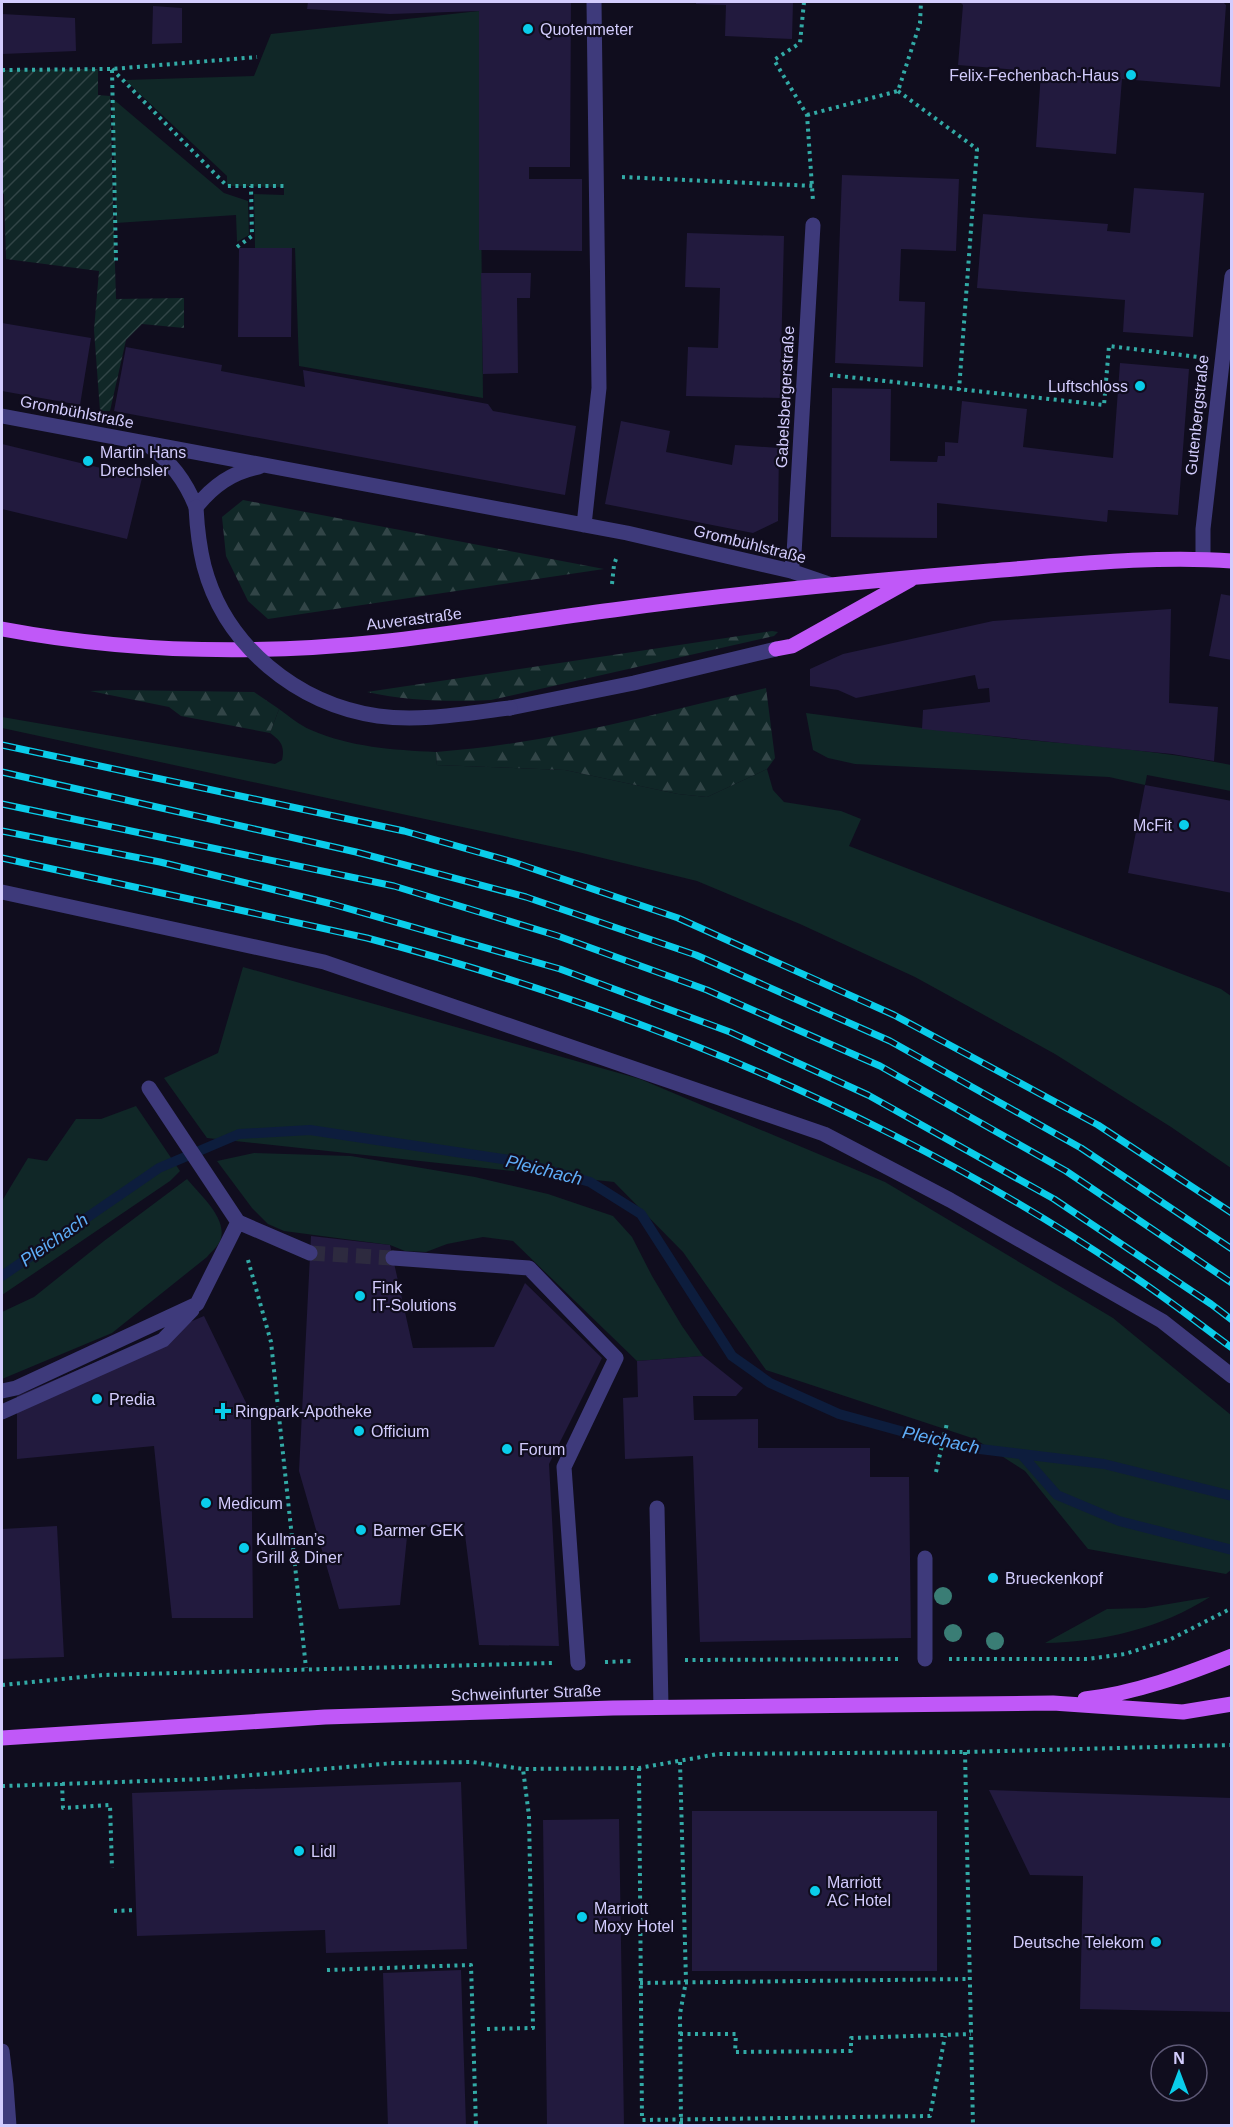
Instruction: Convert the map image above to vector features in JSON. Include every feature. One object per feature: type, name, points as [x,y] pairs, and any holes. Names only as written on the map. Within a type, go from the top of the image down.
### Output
[{"type":"main road","name":"Grombühlstraße","points":[[829,585],[1119,562],[1203,559],[1232,561]]},
{"type":"main road","points":[[776,649],[792,646],[916,577]]},
{"type":"main road","name":"Auverastraße","points":[[2,629],[82,641],[147,647],[206,649],[313,647],[378,642],[610,610],[829,585]]},
{"type":"main road","name":"Schweinfurter Straße","points":[[1053,1703],[1097,1698],[1141,1688],[1184,1675],[1232,1656]]},
{"type":"main road","name":"Schweinfurter Straße","points":[[2,1738],[325,1717],[661,1707],[1053,1703],[1183,1712],[1232,1704]]},
{"type":"street","points":[[584,525],[599,388],[594,2]]},
{"type":"street","name":"Gabelsbergerstraße","points":[[791,571],[794,554],[813,225]]},
{"type":"street","name":"Gutenbergstraße","points":[[1203,559],[1203,530],[1232,276]]},
{"type":"street","name":"Grombühlstraße","points":[[2,416],[627,533],[791,571],[829,585]]},
{"type":"street","name":"Grombühlstraße","points":[[146,443],[177,470],[188,487],[196,507],[198,537],[204,567],[215,596],[230,623],[249,648],[270,669],[295,687],[350,711],[410,718],[510,708],[634,683],[776,649]]},
{"type":"street","name":"Grombühlstraße","points":[[196,507],[209,490],[226,478],[265,465]]},
{"type":"street","points":[[2,892],[324,962],[824,1134],[950,1200],[1162,1321],[1232,1376]]},
{"type":"street","points":[[149,1088],[238,1222],[310,1253]]},
{"type":"street","points":[[2,1412],[163,1340],[197,1304],[238,1222]]},
{"type":"street","points":[[393,1258],[530,1268],[616,1358],[564,1467],[578,1663]]},
{"type":"street","points":[[2,1391],[16,1388],[197,1304]]},
{"type":"street","points":[[657,1508],[661,1707]]},
{"type":"street","points":[[925,1558],[925,1659]]},
{"type":"street","points":[[2,2051],[9,2126]]},
{"type":"path","points":[[804,2],[800,44],[774,60],[807,115],[814,186],[813,225]]},
{"type":"path","points":[[898,91],[920,23],[921,2]]},
{"type":"path","points":[[2,70],[112,69],[257,57]]},
{"type":"path","points":[[112,69],[226,186],[284,186]]},
{"type":"path","points":[[112,69],[116,261]]},
{"type":"path","points":[[807,115],[898,91]]},
{"type":"path","points":[[898,91],[977,149],[959,390]]},
{"type":"path","points":[[597,176],[814,186]]},
{"type":"path","points":[[237,247],[252,236],[251,186]]},
{"type":"path","points":[[804,373],[1104,405],[1109,346],[1221,359]]},
{"type":"path","points":[[610,610],[614,565],[627,533]]},
{"type":"path","points":[[238,1222],[271,1342],[306,1668]]},
{"type":"path","points":[[936,1472],[947,1423]]},
{"type":"path","points":[[2,1685],[103,1675],[306,1668],[660,1660],[1087,1659],[1125,1654],[1172,1639],[1232,1608]]},
{"type":"path","points":[[2,1786],[207,1779],[394,1763],[472,1762],[523,1769],[639,1768],[718,1754],[964,1752],[1232,1745]]},
{"type":"path","points":[[964,1752],[973,2126]]},
{"type":"path","points":[[680,1762],[686,1981],[680,2014],[681,2126]]},
{"type":"path","points":[[639,1768],[642,2120],[930,2116],[945,2036]]},
{"type":"path","points":[[488,2029],[533,2028],[529,1816],[523,1769]]},
{"type":"path","points":[[62,1783],[63,1808],[110,1805],[112,1868]]},
{"type":"path","points":[[114,1911],[136,1910]]},
{"type":"path","points":[[327,1970],[471,1965],[476,2126]]},
{"type":"path","points":[[640,1983],[970,1979]]},
{"type":"path","points":[[680,2034],[736,2034],[735,2052],[851,2050],[851,2038],[970,2034]]},
{"type":"green space","points":[[479,11],[483,398],[299,366],[295,248],[255,248],[254,194],[284,195],[284,187],[227,186],[227,176],[125,80],[254,76],[271,34]]},
{"type":"green space","points":[[98,69],[98,95],[110,96],[116,299],[184,298],[184,328],[142,324],[126,340],[110,411],[100,411],[94,330],[99,271],[6,259],[4,194],[2,194],[2,70]]},
{"type":"green space","points":[[112,98],[224,193],[248,201],[249,235],[237,242],[236,215],[116,223]]},
{"type":"green space","points":[[243,500],[604,569],[268,619],[248,601],[226,556],[222,517]]},
{"type":"green space","points":[[772,631],[778,632],[774,636],[491,700],[429,700],[367,692]]},
{"type":"green space","points":[[766,688],[775,758],[767,769],[707,797],[678,794],[565,770],[437,765],[436,752],[561,735]]},
{"type":"green space","points":[[90,691],[254,692],[279,709],[270,733],[181,716],[169,707]]},
{"type":"green space","points":[[279,709],[298,723],[326,736],[388,749],[436,752],[437,765],[565,770],[678,794],[707,797],[767,769],[773,790],[784,802],[841,811],[861,819],[849,846],[1221,989],[1231,996],[1231,1168],[1055,1054],[915,977],[800,924],[697,881],[578,852],[2,728],[2,717],[275,764],[282,760],[283,751],[279,741],[270,733]]},
{"type":"green space","points":[[806,713],[1206,760],[1231,765],[1231,791],[1147,775],[1145,785],[1109,777],[855,764],[828,758],[813,750]]},
{"type":"green space","points":[[243,967],[640,1079],[885,1182],[1113,1318],[1231,1415],[1231,1570],[1226,1574],[1088,1549],[1025,1471],[975,1439],[766,1370],[683,1252],[614,1182],[207,1138],[164,1078],[218,1053]]},
{"type":"green space","points":[[136,1106],[180,1171],[170,1181],[2,1295],[2,1201],[28,1158],[47,1161],[76,1119],[101,1119]]},
{"type":"green space","points":[[254,1153],[351,1156],[475,1177],[548,1194],[613,1216],[632,1237],[652,1276],[703,1356],[637,1361],[513,1241],[483,1237],[447,1244],[426,1252],[405,1251],[390,1245],[284,1231],[268,1224],[252,1208],[217,1161]]},
{"type":"green space","points":[[187,1179],[206,1200],[218,1217],[221,1226],[222,1235],[219,1243],[207,1257],[112,1333],[2,1379],[2,1312],[34,1297]]},
{"type":"green space","points":[[1210,1597],[1172,1617],[1131,1631],[1088,1640],[1045,1643],[1107,1609],[1145,1608]]},
{"type":"building","points":[[308,2],[571,2],[570,167],[529,167],[529,179],[582,179],[582,251],[479,250],[479,11],[390,14],[307,9]]},
{"type":"building","points":[[696,2],[793,2],[792,39],[725,36],[726,5],[696,4]]},
{"type":"building","name":"Felix-Fechenbach-Haus","points":[[960,2],[1223,2],[1226,5],[1220,87],[1122,79],[1116,154],[1036,147],[1041,72],[958,65],[963,5]]},
{"type":"building","points":[[153,6],[182,8],[182,43],[152,44]]},
{"type":"building","points":[[2,14],[75,18],[76,51],[2,54]]},
{"type":"building","points":[[842,175],[959,179],[956,251],[901,249],[899,301],[925,302],[923,367],[835,363]]},
{"type":"building","points":[[1134,188],[1204,193],[1193,337],[1123,332],[1125,300],[977,288],[983,214],[1108,224],[1107,231],[1130,233]]},
{"type":"building","points":[[687,233],[784,236],[780,398],[686,396],[688,347],[718,348],[720,288],[685,287]]},
{"type":"building","points":[[239,248],[292,248],[291,337],[238,337]]},
{"type":"building","points":[[481,273],[531,273],[530,298],[517,298],[518,373],[483,374]]},
{"type":"building","points":[[2,323],[91,338],[80,405],[2,391]]},
{"type":"building","points":[[126,347],[222,365],[221,371],[305,387],[303,370],[488,404],[493,411],[576,426],[565,495],[114,411]]},
{"type":"building","points":[[1120,363],[1189,369],[1178,515],[1108,510],[1107,522],[937,503],[937,538],[831,537],[832,388],[891,389],[890,461],[937,462],[938,456],[945,456],[945,442],[958,443],[962,401],[1027,409],[1023,447],[1113,458]]},
{"type":"building","points":[[621,421],[670,431],[666,452],[732,465],[735,445],[779,448],[778,521],[753,533],[605,504]]},
{"type":"building","points":[[2,444],[142,478],[127,539],[2,509]]},
{"type":"building","points":[[1221,594],[1232,596],[1232,660],[1209,656]]},
{"type":"building","points":[[1171,609],[1169,703],[1218,707],[1214,761],[1172,754],[922,729],[923,710],[990,702],[989,688],[978,689],[975,675],[856,698],[838,690],[810,686],[810,669],[843,654],[993,621]]},
{"type":"building","name":"McFit","points":[[1145,785],[1232,801],[1232,893],[1128,873]]},
{"type":"building","points":[[311,1236],[390,1245],[413,1348],[494,1347],[525,1283],[602,1358],[549,1464],[559,1646],[479,1645],[464,1527],[408,1527],[400,1605],[339,1609],[299,1471]]},
{"type":"building","name":"Medicum","points":[[204,1316],[251,1413],[253,1618],[172,1618],[154,1446],[17,1459],[17,1396]]},
{"type":"building","points":[[703,1356],[743,1388],[736,1396],[693,1396],[694,1420],[758,1419],[758,1448],[870,1448],[870,1477],[909,1477],[911,1638],[700,1642],[693,1456],[625,1459],[623,1398],[638,1397],[637,1361]]},
{"type":"building","points":[[57,1526],[64,1657],[2,1659],[2,1529]]},
{"type":"building","name":"Lidl","points":[[461,1782],[467,1949],[326,1953],[325,1930],[137,1936],[132,1793]]},
{"type":"building","name":"Deutsche Telekom","points":[[989,1790],[1232,1798],[1232,2012],[1080,2009],[1083,1876],[1030,1875]]},
{"type":"building","name":"Marriott AC Hotel","points":[[692,1811],[937,1811],[937,1971],[692,1971]]},
{"type":"building","name":"Marriott Moxy Hotel","points":[[619,1819],[624,2126],[547,2126],[543,1820]]},
{"type":"building","points":[[461,1970],[466,2126],[388,2126],[383,1973]]},
{"type":"waterway","name":"Pleichach","points":[[2,1276],[159,1168],[239,1134],[310,1130],[516,1161],[590,1182],[641,1214],[732,1356],[770,1383],[839,1414],[955,1446],[1104,1464],[1232,1496]]},
{"type":"waterway","name":"Pleichach","points":[[1021,1454],[1057,1495],[1119,1521],[1232,1550]]},
{"type":"tunnel","points":[[310,1253],[393,1258]]},
{"type":"railway","points":[[2,745],[404,831],[513,862],[678,918],[894,1015],[1098,1125],[1232,1213]]},
{"type":"railway","points":[[2,772],[356,852],[526,897],[696,955],[890,1041],[1081,1148],[1232,1249]]},
{"type":"railway","points":[[2,804],[394,886],[558,936],[707,990],[880,1066],[1066,1171],[1232,1283]]},
{"type":"railway","points":[[2,831],[160,862],[332,904],[560,969],[730,1032],[868,1095],[1054,1199],[1232,1320]]},
{"type":"railway","points":[[2,858],[367,938],[468,966],[567,998],[665,1034],[858,1117],[951,1165],[1042,1217],[1130,1274],[1232,1348]]},
{"type":"place","name":"Quotenmeter","points":[[528,29]]},
{"type":"place","name":"Felix-Fechenbach-Haus","points":[[1131,75]]},
{"type":"place","name":"Luftschloss","points":[[1140,386]]},
{"type":"place","name":"Martin Hans Drechsler","points":[[88,461]]},
{"type":"place","name":"McFit","points":[[1184,825]]},
{"type":"place","name":"Fink IT-Solutions","points":[[360,1296]]},
{"type":"place","name":"Predia","points":[[97,1399]]},
{"type":"place","name":"Ringpark-Apotheke","points":[[223,1411]]},
{"type":"place","name":"Officium","points":[[359,1431]]},
{"type":"place","name":"Forum","points":[[507,1449]]},
{"type":"place","name":"Medicum","points":[[206,1503]]},
{"type":"place","name":"Barmer GEK","points":[[361,1530]]},
{"type":"place","name":"Kullman’s Grill & Diner","points":[[244,1548]]},
{"type":"place","name":"Brueckenkopf","points":[[993,1578]]},
{"type":"place","name":"Lidl","points":[[299,1851]]},
{"type":"place","name":"Marriott AC Hotel","points":[[815,1891]]},
{"type":"place","name":"Marriott Moxy Hotel","points":[[582,1917]]},
{"type":"place","name":"Deutsche Telekom","points":[[1156,1942]]}]
